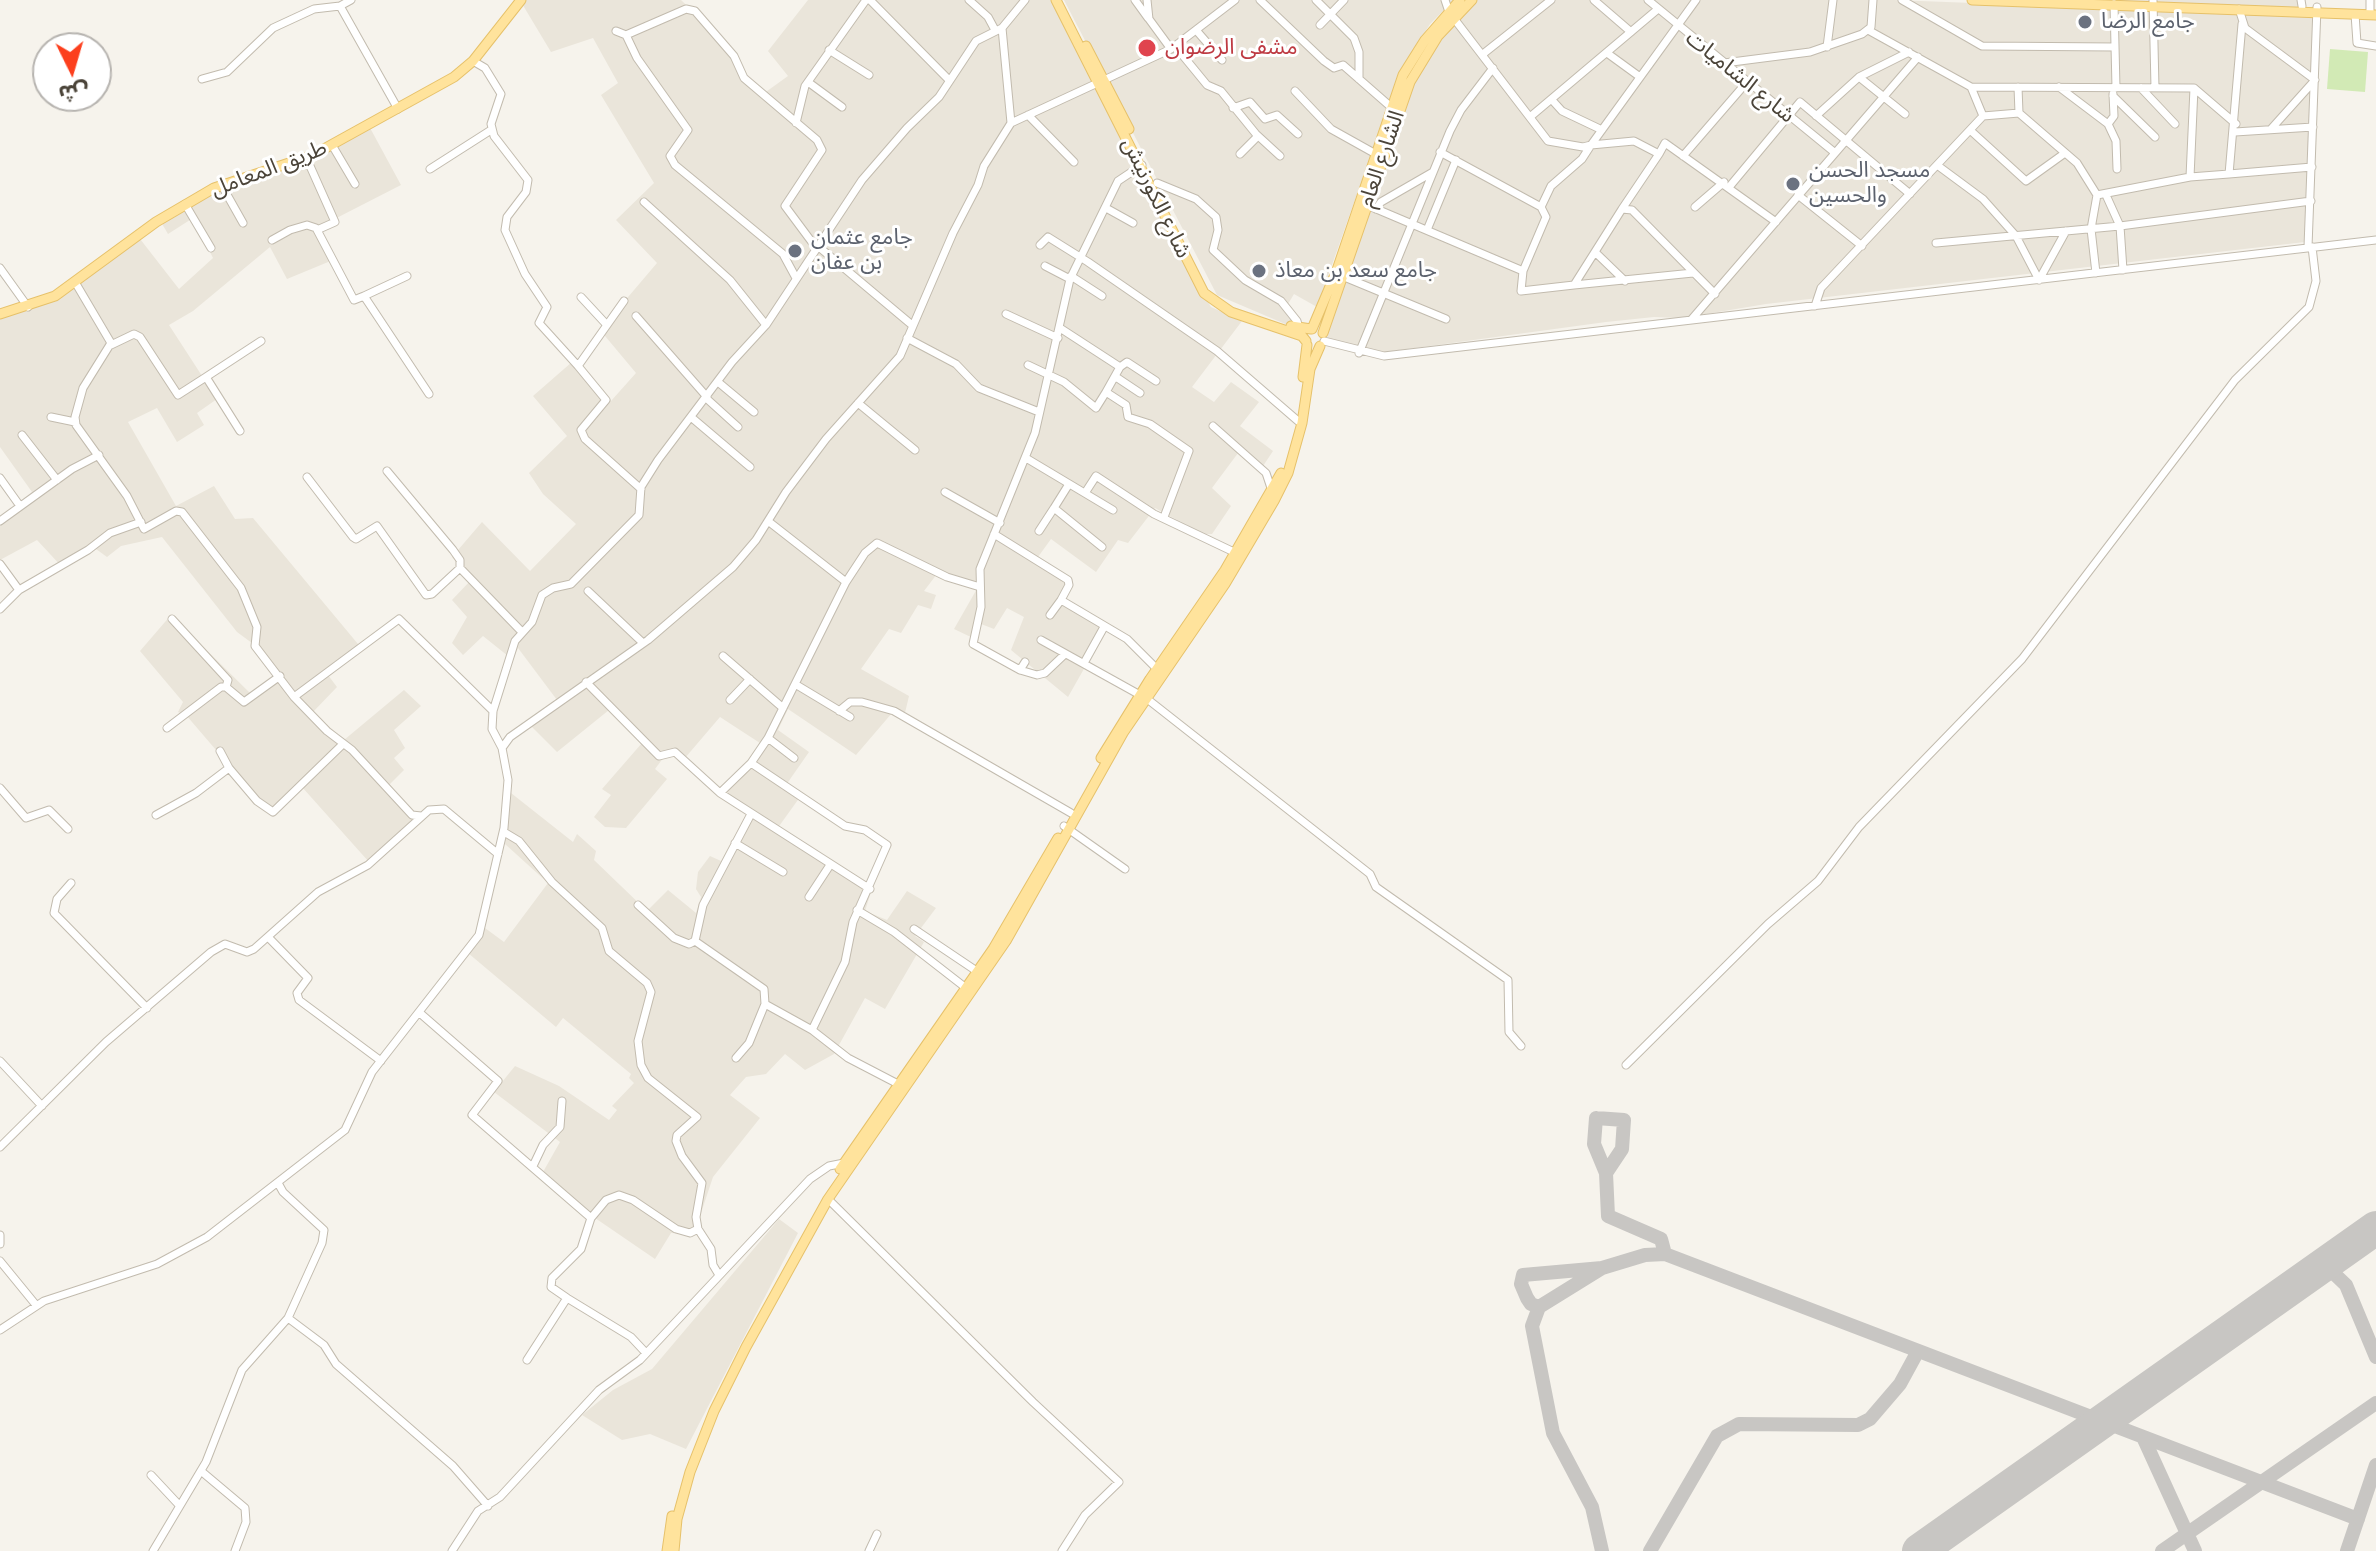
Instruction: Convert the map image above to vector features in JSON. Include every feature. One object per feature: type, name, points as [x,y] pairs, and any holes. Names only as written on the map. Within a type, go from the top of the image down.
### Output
[{"type":"main road","name":"طريق المعامل","points":[[0,314],[28,307],[75,282],[185,204],[221,184],[306,157],[454,77],[473,61],[521,0]]},
{"type":"main road","name":"شارع الكورنيش","points":[[1059,0],[1199,283],[1211,301],[1231,312],[1302,336],[1306,343],[1318,336]]},
{"type":"main road","name":"الشارع العام","points":[[1340,273],[1371,207],[1410,82],[1460,0]]},
{"type":"main road","name":"الشارع العام","points":[[1318,336],[1340,273],[1374,153],[1409,64],[1451,15],[1472,0]]},
{"type":"main road","points":[[1972,0],[2114,4],[2302,3],[2317,10],[2355,14],[2373,9]]},
{"type":"main road","points":[[2088,0],[2239,9],[2373,9]]},
{"type":"main road","name":"شارع الكورنيش","points":[[1100,81],[1157,183],[1199,272],[1216,298],[1243,311],[1318,336]]},
{"type":"main road","points":[[674,1551],[684,1492],[714,1411],[847,1164],[1011,927],[1157,669],[1231,575],[1283,471],[1298,421],[1306,343],[1318,336]]},
{"type":"main road","points":[[1067,827],[1071,813],[1143,696],[1288,473],[1302,423],[1318,336]]},
{"type":"main road","points":[[667,1551],[678,1493],[710,1409],[801,1235],[898,1084],[928,1049],[966,988],[996,950]]},
{"type":"street","points":[[202,79],[227,72],[273,28],[314,9],[340,6],[351,0]]},
{"type":"street","points":[[796,123],[808,82],[868,0],[949,80]]},
{"type":"street","points":[[969,0],[998,29],[1011,123]]},
{"type":"street","points":[[0,1330],[36,1305],[157,1264],[207,1237],[345,1130],[381,1061],[421,1014],[479,935],[504,832],[508,780],[502,748],[492,729],[493,711],[508,658],[522,632],[532,622],[542,595],[553,588],[571,584],[639,515],[641,489],[691,417],[766,325],[862,180],[939,97],[976,41],[998,29],[1025,0]]},
{"type":"street","points":[[1135,0],[1207,85],[1221,91],[1258,136],[1280,156]]},
{"type":"street","points":[[1147,0],[1149,19]]},
{"type":"street","points":[[502,748],[520,728],[643,643],[733,567],[786,492],[858,403],[891,369],[978,185],[984,166],[1011,123],[1173,47],[1235,0]]},
{"type":"street","points":[[1260,0],[1324,61],[1334,68],[1343,65],[1391,107]]},
{"type":"street","points":[[1316,0],[1354,38],[1359,52],[1359,79]]},
{"type":"street","points":[[1320,25],[1344,0]]},
{"type":"street","points":[[1445,0],[1451,15],[1548,141],[1591,145],[1634,141],[1659,154]]},
{"type":"street","points":[[1483,54],[1551,0]]},
{"type":"street","points":[[1594,0],[1631,32]]},
{"type":"street","name":"شارع الشاميات","points":[[1648,0],[1834,152]]},
{"type":"street","points":[[1541,207],[1551,186],[1582,159],[1696,0]]},
{"type":"street","points":[[1827,47],[1833,0]]},
{"type":"street","points":[[1868,30],[1873,0]]},
{"type":"street","points":[[1902,0],[1982,46],[2115,47]]},
{"type":"street","points":[[2153,3],[2155,88]]},
{"type":"street","points":[[2108,124],[2114,116],[2114,4]]},
{"type":"street","points":[[340,6],[398,109]]},
{"type":"street","points":[[626,35],[686,9],[695,11],[734,56],[744,78],[817,140],[822,150],[785,206],[818,248],[912,325]]},
{"type":"street","points":[[1530,117],[1658,9]]},
{"type":"street","points":[[2229,174],[2242,24],[2239,9]]},
{"type":"street","points":[[1626,1065],[1768,924],[1818,881],[1861,825],[2022,659],[2235,380],[2309,307],[2316,281],[2310,247],[2317,10]]},
{"type":"street","points":[[2355,14],[2357,43],[2376,46]]},
{"type":"street","points":[[2242,24],[2315,80]]},
{"type":"street","points":[[1196,30],[1222,60]]},
{"type":"street","points":[[1724,63],[1827,47],[1868,30]]},
{"type":"street","points":[[1868,30],[1971,87],[2194,88],[2235,128],[2313,127]]},
{"type":"street","points":[[616,31],[626,35],[637,58],[688,130],[670,156],[675,165],[783,254],[796,278]]},
{"type":"street","points":[[829,50],[869,75]]},
{"type":"street","points":[[1816,116],[1859,77],[1909,52]]},
{"type":"street","points":[[1607,53],[1640,77]]},
{"type":"street","points":[[1691,320],[1918,57]]},
{"type":"street","points":[[430,169],[491,130],[501,94],[485,68],[473,61]]},
{"type":"street","points":[[1359,353],[1440,152],[1461,110],[1493,68]]},
{"type":"street","points":[[1859,77],[1905,114]]},
{"type":"street","points":[[2271,129],[2315,80]]},
{"type":"street","points":[[808,82],[842,107]]},
{"type":"street","points":[[1683,156],[1747,82]]},
{"type":"street","points":[[1971,87],[1983,116]]},
{"type":"street","points":[[2018,87],[2019,113]]},
{"type":"street","points":[[2059,87],[2108,124],[2116,141],[2117,169]]},
{"type":"street","points":[[2141,88],[2175,124]]},
{"type":"street","points":[[2190,177],[2194,88]]},
{"type":"street","points":[[2114,90],[2155,137]]},
{"type":"street","points":[[1295,91],[1331,129],[1374,153]]},
{"type":"street","points":[[1552,100],[1562,111],[1602,130]]},
{"type":"street","points":[[1233,108],[1250,102],[1265,119],[1277,115],[1298,134]]},
{"type":"street","points":[[1695,207],[1727,184],[1800,102],[1910,194]]},
{"type":"street","points":[[1815,306],[1821,288],[1983,116],[2019,113],[2077,163],[2097,195],[2091,229],[2096,273]]},
{"type":"street","points":[[1028,115],[1074,162]]},
{"type":"street","points":[[491,130],[528,180],[526,192],[504,224],[525,274],[547,307],[539,323],[606,400],[581,430],[585,439],[641,489]]},
{"type":"street","points":[[1970,130],[2026,181],[2065,153]]},
{"type":"street","points":[[1240,154],[1258,136]]},
{"type":"street","points":[[1574,285],[1665,143],[1727,184],[1776,222]]},
{"type":"street","points":[[332,145],[355,184]]},
{"type":"street","points":[[1440,152],[1541,207],[1546,217],[1523,271],[1521,291],[1693,273]]},
{"type":"street","points":[[306,157],[335,222],[317,230]]},
{"type":"street","points":[[1427,230],[1456,160]]},
{"type":"street","points":[[1065,654],[1045,673],[1037,675],[1020,670],[973,644],[981,607],[982,559],[1026,458],[1050,375],[1070,278],[1118,181],[1142,165]]},
{"type":"street","points":[[1937,165],[1983,199],[2016,236],[2039,280]]},
{"type":"street","points":[[2097,195],[2190,177],[2312,167]]},
{"type":"street","points":[[1371,207],[1433,172]]},
{"type":"street","points":[[1157,183],[1196,199],[1216,217],[1218,230],[1213,250],[1245,280],[1281,301],[1299,328]]},
{"type":"street","points":[[221,184],[243,223]]},
{"type":"street","points":[[1798,195],[1862,246]]},
{"type":"street","points":[[2106,195],[2120,226],[2123,270]]},
{"type":"street","points":[[1936,243],[2120,226],[2311,201]]},
{"type":"street","points":[[644,202],[730,280],[766,325]]},
{"type":"street","points":[[185,204],[211,248]]},
{"type":"street","points":[[1371,207],[1523,271]]},
{"type":"street","points":[[1106,208],[1133,223]]},
{"type":"street","points":[[1622,209],[1632,210],[1715,294]]},
{"type":"street","points":[[272,240],[307,225],[317,230],[354,300],[407,276]]},
{"type":"street","points":[[2039,280],[2066,231]]},
{"type":"street","points":[[1040,245],[1048,237],[1217,351],[1298,421]]},
{"type":"street","points":[[1318,336],[1359,353],[1384,356],[2376,240]]},
{"type":"street","points":[[1595,252],[1625,281]]},
{"type":"street","points":[[1045,266],[1102,296]]},
{"type":"street","points":[[0,268],[28,307]]},
{"type":"street","points":[[1340,273],[1446,319]]},
{"type":"street","points":[[75,282],[111,345]]},
{"type":"street","points":[[364,296],[429,394]]},
{"type":"street","points":[[581,297],[606,324]]},
{"type":"street","points":[[578,366],[624,301]]},
{"type":"street","points":[[1006,314],[1058,338]]},
{"type":"street","points":[[636,316],[706,398],[738,427]]},
{"type":"street","points":[[1060,328],[1120,367]]},
{"type":"street","points":[[75,422],[89,375],[111,345],[134,334],[140,337],[178,395],[261,341]]},
{"type":"street","points":[[907,338],[956,364],[979,388],[1039,412]]},
{"type":"street","points":[[1028,365],[1050,375],[1096,408],[1120,367],[1127,362],[1156,381]]},
{"type":"street","points":[[206,377],[240,431]]},
{"type":"street","points":[[1116,377],[1140,393]]},
{"type":"street","points":[[718,382],[754,412]]},
{"type":"street","points":[[1106,392],[1126,405],[1128,417],[1123,425]]},
{"type":"street","points":[[858,403],[915,450]]},
{"type":"street","points":[[51,417],[75,422],[147,529],[174,512],[182,512],[241,588],[257,627],[255,646],[294,697],[412,815],[421,816]]},
{"type":"street","points":[[691,417],[750,467]]},
{"type":"street","points":[[1128,417],[1150,424],[1189,451],[1164,517]]},
{"type":"street","points":[[1213,426],[1266,473],[1271,496]]},
{"type":"street","points":[[22,435],[57,480]]},
{"type":"street","points":[[0,521],[57,480],[99,455]]},
{"type":"street","points":[[1026,458],[1113,510]]},
{"type":"street","points":[[387,471],[453,550],[460,560],[460,568],[522,632]]},
{"type":"street","points":[[1085,493],[1096,476],[1147,510],[1236,553]]},
{"type":"street","points":[[307,477],[353,537],[356,539],[377,526],[426,595],[432,594],[460,568]]},
{"type":"street","points":[[0,478],[20,506]]},
{"type":"street","points":[[1039,531],[1069,484]]},
{"type":"street","points":[[945,492],[1000,523]]},
{"type":"street","points":[[1054,508],[1102,547]]},
{"type":"street","points":[[768,521],[846,582]]},
{"type":"street","points":[[0,609],[19,590],[88,550],[110,533],[141,522]]},
{"type":"street","points":[[994,534],[1068,580],[1061,600],[1050,615]]},
{"type":"street","points":[[720,793],[751,763],[768,738],[846,582],[865,553],[877,543],[947,577],[980,587]]},
{"type":"street","points":[[0,564],[19,590]]},
{"type":"street","points":[[588,591],[643,643]]},
{"type":"street","points":[[1061,600],[1134,643],[1157,669]]},
{"type":"street","points":[[172,619],[228,680],[226,687]]},
{"type":"street","points":[[294,697],[399,619],[493,711]]},
{"type":"street","points":[[1084,663],[1104,627]]},
{"type":"street","points":[[1041,640],[1143,696],[1370,874],[1376,887],[1508,980],[1509,1032],[1521,1046]]},
{"type":"street","points":[[723,656],[783,708]]},
{"type":"street","points":[[1020,670],[1025,662]]},
{"type":"street","points":[[167,728],[221,687],[226,687],[244,702],[280,676]]},
{"type":"street","points":[[730,700],[750,679]]},
{"type":"street","points":[[586,682],[659,756],[675,752],[720,793],[870,889]]},
{"type":"street","points":[[795,684],[850,717]]},
{"type":"street","points":[[839,711],[850,702],[862,702],[894,711],[1071,813]]},
{"type":"street","points":[[768,738],[794,758]]},
{"type":"street","points":[[220,751],[229,768],[257,801],[273,812],[343,744]]},
{"type":"street","points":[[751,763],[845,826],[865,830],[886,843],[888,848],[857,910],[849,933],[845,962],[812,1030]]},
{"type":"street","points":[[156,815],[196,793],[229,768]]},
{"type":"street","points":[[0,788],[26,818],[49,810],[68,829]]},
{"type":"street","points":[[0,1147],[147,1008],[217,948],[230,944],[247,952],[318,892],[368,865],[421,816],[433,809],[444,809],[498,854]]},
{"type":"street","points":[[695,941],[703,905],[751,814]]},
{"type":"street","points":[[1067,827],[1125,869]]},
{"type":"street","points":[[504,832],[519,841],[552,882],[602,928],[609,951],[647,983],[651,992],[638,1041],[641,1065],[648,1078],[697,1117],[677,1135],[676,1141],[702,1183],[696,1217],[698,1229],[711,1249],[713,1265],[719,1275]]},
{"type":"street","points":[[735,843],[783,872]]},
{"type":"street","points":[[809,897],[830,865]]},
{"type":"street","points":[[71,883],[57,899],[54,913],[147,1008]]},
{"type":"street","points":[[638,905],[674,938],[689,944],[695,941]]},
{"type":"street","points":[[857,910],[894,932],[966,988]]},
{"type":"street","points":[[914,929],[978,972]]},
{"type":"street","points":[[268,937],[308,978],[297,993],[299,1000],[381,1061]]},
{"type":"street","points":[[695,941],[764,989],[765,1004],[749,1043],[736,1058]]},
{"type":"street","points":[[765,1004],[812,1030],[848,1058],[898,1084]]},
{"type":"street","points":[[421,1014],[496,1079],[489,1095],[472,1115],[591,1218]]},
{"type":"street","points":[[0,1061],[42,1106]]},
{"type":"street","points":[[533,1166],[543,1145],[560,1127],[562,1101]]},
{"type":"street","points":[[452,1551],[472,1518],[500,1497],[599,1390],[646,1353],[816,1173],[847,1164]]},
{"type":"street","points":[[153,1551],[201,1471],[242,1370],[288,1318],[322,1243],[324,1230],[283,1192],[278,1183]]},
{"type":"street","points":[[646,1353],[631,1337],[551,1287],[552,1278],[581,1249],[591,1218],[606,1200],[619,1195],[644,1207],[676,1229],[690,1233],[698,1229]]},
{"type":"street","points":[[828,1199],[1033,1402],[1119,1482],[1085,1515],[1062,1551]]},
{"type":"street","points":[[0,1235],[0,1244]]},
{"type":"street","points":[[0,1261],[36,1305]]},
{"type":"street","points":[[527,1360],[567,1298]]},
{"type":"street","points":[[288,1318],[324,1345],[336,1364],[453,1466],[488,1506]]},
{"type":"street","points":[[201,1471],[245,1508],[246,1522],[235,1551]]},
{"type":"street","points":[[151,1475],[179,1505]]},
{"type":"street","points":[[869,1551],[877,1534]]},
{"type":"shaded area","points":[[681,0],[732,49],[742,71],[763,94],[788,76],[768,51],[808,0],[1052,0],[1189,270],[1211,307],[1242,321],[1192,387],[1214,402],[1231,382],[1259,402],[1240,426],[1273,451],[1261,469],[1241,449],[1212,488],[1231,506],[1212,534],[1203,534],[1155,508],[1128,543],[1118,540],[1096,572],[1051,539],[1038,557],[1065,584],[1067,601],[1106,630],[1068,697],[1011,650],[1024,617],[1007,608],[994,629],[981,624],[975,639],[954,629],[978,587],[937,574],[924,591],[936,595],[931,609],[918,605],[901,633],[889,629],[861,669],[909,696],[904,717],[892,713],[856,755],[788,709],[778,730],[809,752],[786,785],[800,797],[777,829],[872,889],[865,911],[887,920],[907,891],[936,908],[915,936],[924,942],[885,1009],[865,998],[834,1054],[805,1070],[785,1054],[766,1074],[746,1077],[730,1095],[760,1118],[713,1177],[694,1234],[671,1233],[655,1259],[579,1207],[543,1172],[560,1142],[494,1092],[515,1066],[559,1086],[609,1120],[617,1110],[612,1106],[634,1083],[629,1078],[631,1074],[563,1018],[556,1027],[468,953],[485,928],[504,942],[548,883],[505,844],[511,793],[573,842],[577,834],[596,851],[594,860],[647,911],[668,890],[696,913],[701,897],[696,889],[698,872],[710,856],[721,861],[747,813],[724,793],[763,745],[720,717],[685,758],[670,749],[655,769],[667,779],[626,828],[605,827],[594,817],[611,795],[602,789],[642,743],[609,710],[557,752],[529,724],[557,700],[518,648],[513,660],[483,636],[463,655],[452,643],[467,617],[452,600],[471,580],[452,557],[482,522],[530,571],[576,524],[543,494],[529,473],[567,436],[533,396],[572,362],[611,401],[636,373],[600,330],[657,263],[616,220],[654,183],[601,95],[618,83],[593,38],[551,52],[521,2]]},
{"type":"shaded area","points":[[1064,0],[1454,0],[1430,24],[1401,70],[1317,307],[1294,294],[1288,304],[1294,318],[1290,326],[1217,295]]},
{"type":"shaded area","points":[[1475,0],[1894,0],[2313,16],[2305,242],[1766,304],[1682,318],[1654,317],[1606,322],[1378,353],[1328,338],[1322,325],[1400,111],[1438,40]]},
{"type":"shaded area","points":[[2058,0],[2299,0],[2299,8]]},
{"type":"shaded area","points":[[369,126],[401,185],[317,228],[333,260],[287,279],[270,247],[193,311],[169,325],[217,399],[197,413],[204,425],[177,442],[157,408],[128,422],[176,506],[214,486],[235,519],[253,518],[363,650],[328,675],[337,687],[313,712],[344,740],[404,690],[421,706],[394,730],[405,748],[394,758],[404,770],[386,788],[414,822],[369,862],[302,787],[270,813],[186,715],[178,712],[183,702],[140,651],[171,615],[251,694],[274,676],[256,646],[237,632],[162,537],[121,546],[107,557],[96,549],[63,568],[37,540],[0,560],[0,518],[32,492],[0,447],[0,311],[54,293],[137,235],[179,289],[213,258],[193,218],[168,234],[161,222],[217,188],[286,167]]},
{"type":"shaded area","points":[[779,1219],[798,1233],[686,1449],[650,1434],[622,1440],[582,1415],[613,1390],[652,1369]]},
{"type":"green space","points":[[2330,49],[2368,52],[2365,92],[2327,89]]},
{"type":"taxiway","points":[[1596,1118],[1624,1120],[1622,1149],[1606,1173],[1594,1144],[1596,1118]]},
{"type":"taxiway","points":[[1606,1173],[1608,1216],[1661,1239],[1665,1254]]},
{"type":"taxiway","points":[[1602,1551],[1592,1507],[1553,1433],[1532,1326],[1539,1307],[1602,1268],[1645,1255],[1665,1254],[2358,1519]]},
{"type":"taxiway","points":[[2324,1264],[2346,1285],[2376,1357]]},
{"type":"taxiway","points":[[1539,1307],[1527,1298],[1521,1284],[1523,1275],[1602,1268]]},
{"type":"taxiway","points":[[1650,1551],[1717,1436],[1739,1424],[1858,1425],[1870,1419],[1900,1384],[1918,1351]]},
{"type":"taxiway","points":[[2162,1551],[2376,1403]]},
{"type":"taxiway","points":[[2143,1437],[2195,1551]]},
{"type":"taxiway","points":[[2347,1551],[2376,1465]]},
{"type":"runway","points":[[1919,1551],[2376,1228]]},
{"type":"place","name":"جامع الرضا","points":[[2085,22]]},
{"type":"place","name":"مشفى الرضوان","points":[[1147,48]]},
{"type":"place","name":"مسجد الحسن والحسين","points":[[1793,184]]},
{"type":"place","name":"جامع عثمان بن عفان","points":[[795,251]]},
{"type":"place","name":"جامع سعد بن معاذ","points":[[1259,271]]}]
